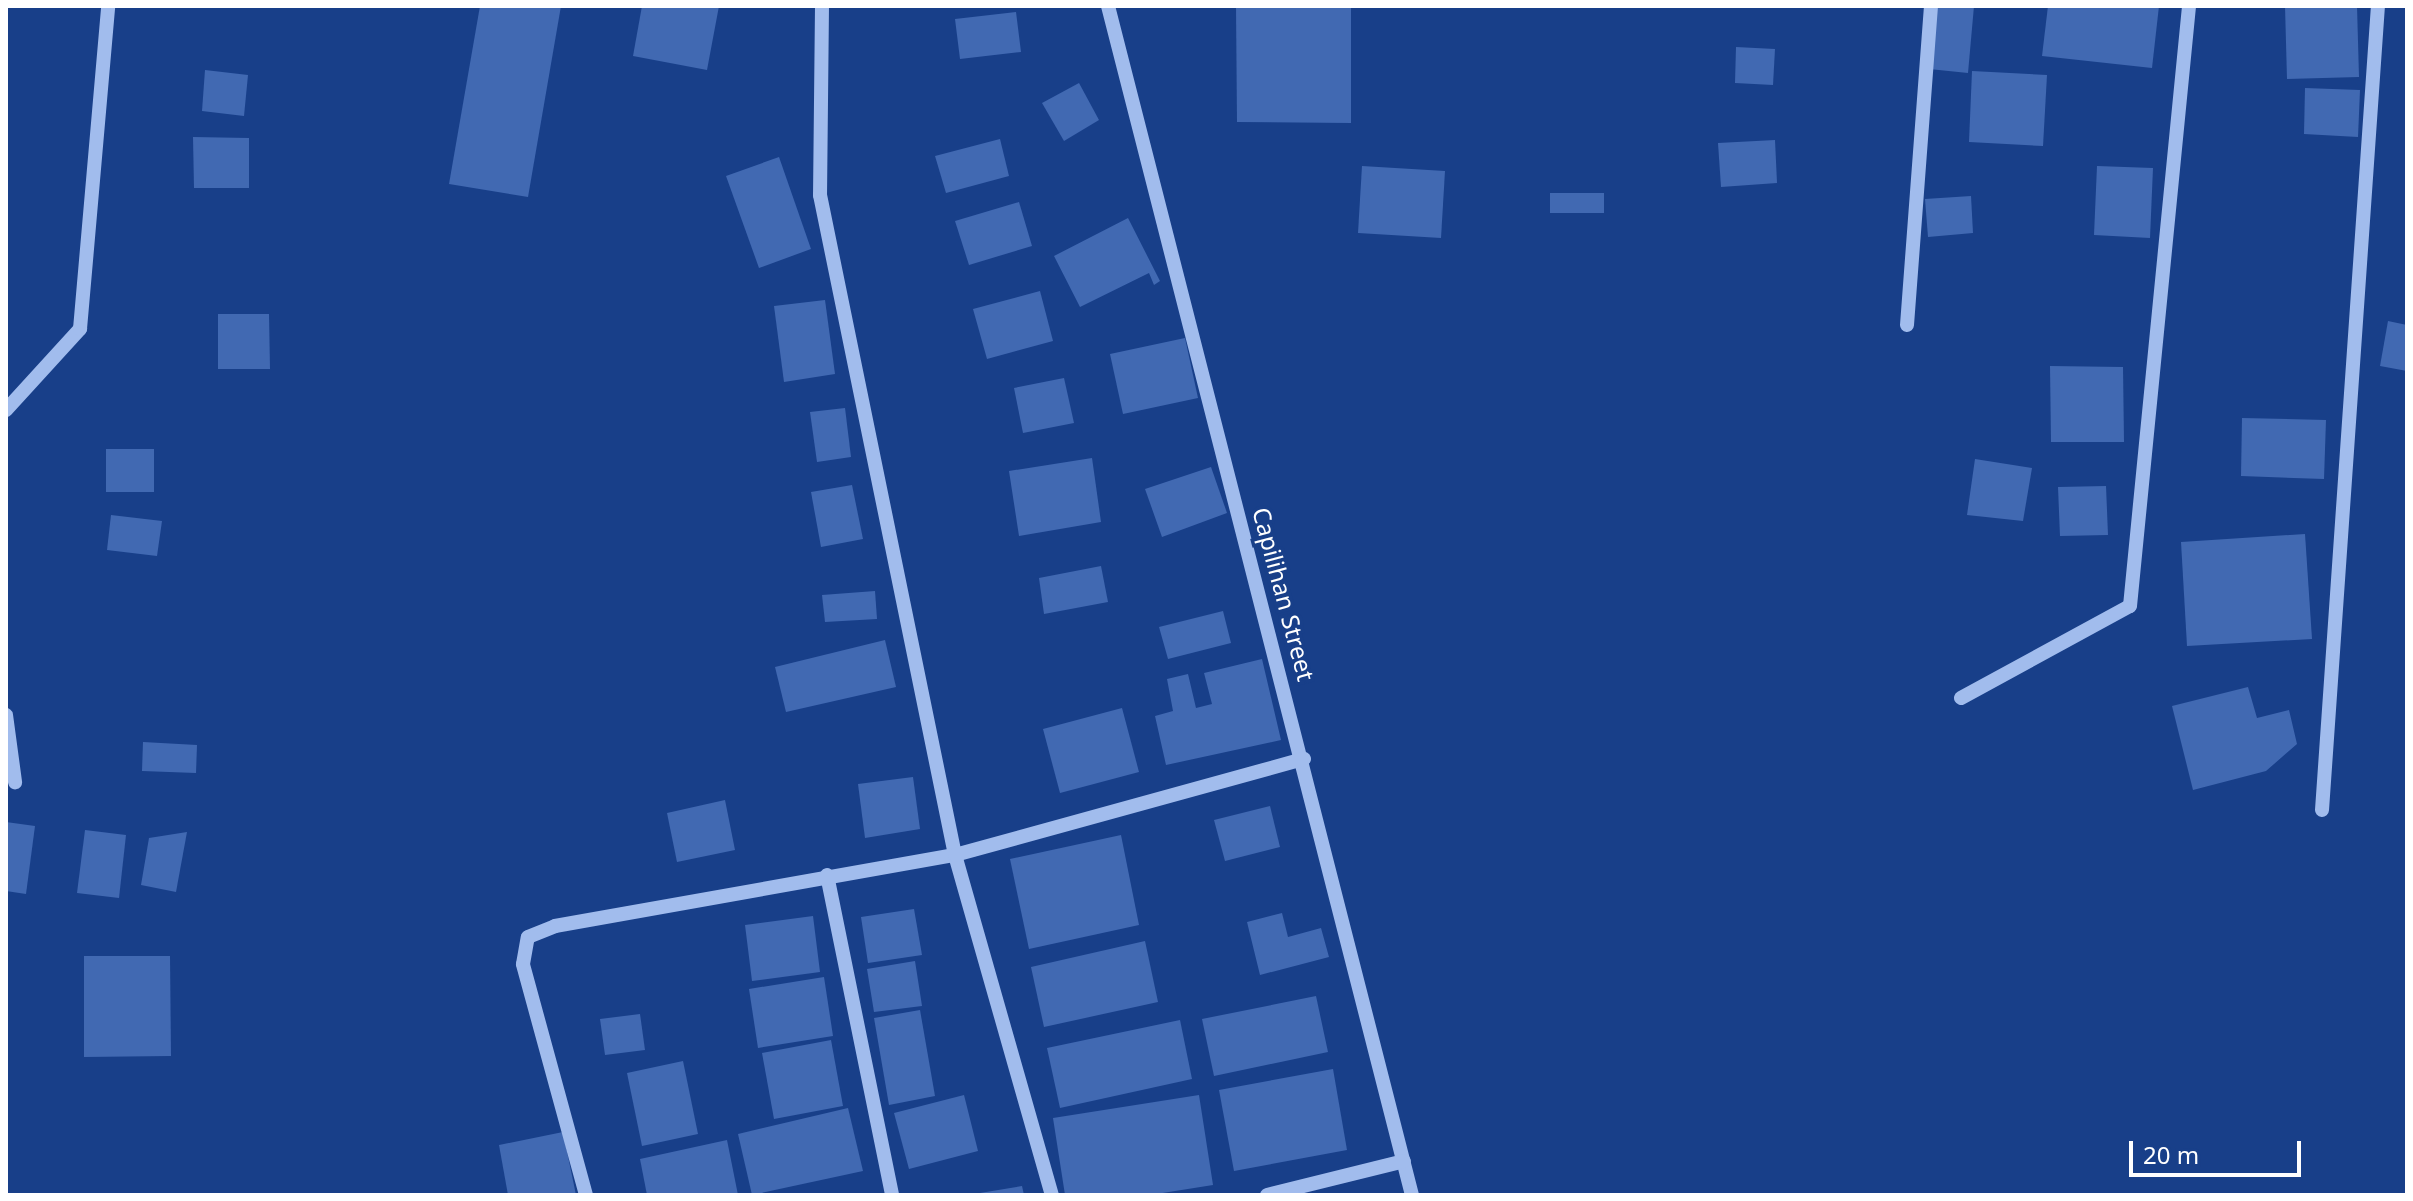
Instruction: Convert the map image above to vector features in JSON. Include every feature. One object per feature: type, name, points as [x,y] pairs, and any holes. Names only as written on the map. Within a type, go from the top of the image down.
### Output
[{"type":"street","points":[[6,410],[80,329],[108,6]]},
{"type":"street","points":[[822,6],[820,195],[955,855],[1052,1195]]},
{"type":"street","name":"Capilihan Street","points":[[1108,6],[1304,759],[1412,1195]]},
{"type":"street","points":[[1907,325],[1931,6]]},
{"type":"street","points":[[1961,698],[2130,606],[2189,6]]},
{"type":"street","points":[[2322,810],[2378,6]]},
{"type":"street","points":[[6,715],[15,782]]},
{"type":"street","points":[[586,1195],[523,964],[528,937],[555,926],[827,875],[955,855],[1304,759]]},
{"type":"street","points":[[827,875],[892,1195]]},
{"type":"street","points":[[1267,1195],[1404,1161]]},
{"type":"building","points":[[480,6],[561,6],[528,197],[449,184]]},
{"type":"building","points":[[642,6],[719,6],[707,70],[633,56]]},
{"type":"building","points":[[1236,6],[1351,6],[1351,123],[1237,122]]},
{"type":"building","points":[[1935,6],[1974,6],[1968,73],[1929,69]]},
{"type":"building","points":[[2048,6],[2159,6],[2152,68],[2042,56]]},
{"type":"building","points":[[2285,6],[2357,6],[2359,77],[2287,79]]},
{"type":"building","points":[[1016,12],[1021,52],[960,59],[955,19]]},
{"type":"building","points":[[1736,47],[1775,49],[1773,85],[1735,83]]},
{"type":"building","points":[[205,70],[248,75],[244,116],[202,111]]},
{"type":"building","points":[[1972,71],[2047,75],[2043,146],[1969,142]]},
{"type":"building","points":[[1079,83],[1099,120],[1064,141],[1042,103]]},
{"type":"building","points":[[2305,88],[2360,90],[2358,137],[2304,134]]},
{"type":"building","points":[[193,137],[249,138],[249,188],[194,188]]},
{"type":"building","points":[[1000,139],[1009,176],[946,193],[935,156]]},
{"type":"building","points":[[1775,140],[1777,183],[1721,187],[1718,143]]},
{"type":"building","points":[[779,157],[811,249],[759,268],[726,176]]},
{"type":"building","points":[[1362,166],[1445,171],[1441,238],[1358,233]]},
{"type":"building","points":[[2097,166],[2153,168],[2150,238],[2094,235]]},
{"type":"building","points":[[1550,193],[1604,193],[1604,213],[1550,213]]},
{"type":"building","points":[[1971,196],[1973,233],[1928,237],[1925,199]]},
{"type":"building","points":[[1019,202],[1032,246],[969,265],[955,221]]},
{"type":"building","points":[[1128,218],[1160,281],[1154,285],[1149,273],[1080,307],[1054,256]]},
{"type":"building","points":[[1040,291],[1053,341],[987,359],[973,309]]},
{"type":"building","points":[[825,300],[835,374],[784,382],[774,306]]},
{"type":"building","points":[[218,314],[269,314],[270,369],[218,369]]},
{"type":"building","points":[[2388,321],[2407,325],[2407,371],[2380,366]]},
{"type":"building","points":[[1185,338],[1198,398],[1123,414],[1110,354]]},
{"type":"building","points":[[2050,366],[2123,367],[2124,442],[2051,442]]},
{"type":"building","points":[[1064,378],[1074,423],[1023,433],[1014,388]]},
{"type":"building","points":[[845,408],[851,457],[817,462],[810,412]]},
{"type":"building","points":[[2242,418],[2326,420],[2324,479],[2241,476]]},
{"type":"building","points":[[106,449],[154,449],[154,492],[106,492]]},
{"type":"building","points":[[1092,458],[1101,522],[1019,536],[1009,471]]},
{"type":"building","points":[[1975,459],[2032,468],[2023,521],[1967,515]]},
{"type":"building","points":[[1211,467],[1227,513],[1162,537],[1145,489]]},
{"type":"building","points":[[852,485],[863,539],[821,547],[811,492]]},
{"type":"building","points":[[2106,486],[2108,535],[2060,536],[2058,487]]},
{"type":"building","points":[[111,515],[162,521],[157,556],[107,550]]},
{"type":"building","points":[[2305,534],[2312,639],[2187,646],[2181,542]]},
{"type":"building","points":[[1101,566],[1108,602],[1044,614],[1039,578]]},
{"type":"building","points":[[875,591],[877,619],[825,622],[822,595]]},
{"type":"building","points":[[1223,611],[1231,643],[1168,659],[1159,627]]},
{"type":"building","points":[[885,640],[896,687],[786,712],[775,667]]},
{"type":"building","points":[[1262,659],[1281,740],[1166,765],[1155,716],[1173,711],[1167,679],[1188,674],[1196,708],[1212,704],[1204,673]]},
{"type":"building","points":[[2248,687],[2257,718],[2289,710],[2297,744],[2266,771],[2193,790],[2172,706]]},
{"type":"building","points":[[1122,708],[1139,772],[1060,793],[1043,729]]},
{"type":"building","points":[[143,742],[197,745],[196,773],[142,771]]},
{"type":"building","points":[[913,777],[920,829],[865,838],[858,784]]},
{"type":"building","points":[[725,800],[735,850],[677,862],[667,813]]},
{"type":"building","points":[[1270,806],[1280,847],[1225,861],[1214,820]]},
{"type":"building","points":[[6,822],[35,826],[26,894],[6,891]]},
{"type":"building","points":[[85,830],[126,835],[119,898],[77,893]]},
{"type":"building","points":[[187,832],[176,892],[141,885],[149,838]]},
{"type":"building","points":[[1121,835],[1139,925],[1029,949],[1010,859]]},
{"type":"building","points":[[914,909],[922,955],[868,963],[861,917]]},
{"type":"building","points":[[1282,913],[1288,937],[1321,928],[1329,957],[1260,975],[1247,922]]},
{"type":"building","points":[[813,916],[820,972],[752,981],[745,925]]},
{"type":"building","points":[[1145,941],[1158,1002],[1044,1027],[1031,967]]},
{"type":"building","points":[[84,956],[170,956],[171,1056],[84,1057]]},
{"type":"building","points":[[915,961],[922,1006],[874,1012],[867,969]]},
{"type":"building","points":[[824,977],[833,1036],[758,1048],[749,989]]},
{"type":"building","points":[[1316,996],[1328,1052],[1214,1076],[1202,1019]]},
{"type":"building","points":[[920,1010],[935,1096],[889,1105],[874,1018]]},
{"type":"building","points":[[640,1014],[645,1050],[605,1055],[600,1019]]},
{"type":"building","points":[[1180,1020],[1192,1079],[1060,1108],[1047,1048]]},
{"type":"building","points":[[831,1040],[843,1106],[774,1119],[762,1053]]},
{"type":"building","points":[[683,1061],[698,1134],[642,1146],[627,1073]]},
{"type":"building","points":[[1333,1069],[1347,1150],[1234,1171],[1219,1090]]},
{"type":"building","points":[[964,1095],[978,1151],[909,1169],[894,1113]]},
{"type":"building","points":[[1199,1095],[1213,1185],[1150,1195],[1065,1195],[1053,1118]]},
{"type":"building","points":[[848,1108],[863,1171],[752,1195],[738,1134]]},
{"type":"building","points":[[563,1132],[576,1195],[508,1195],[499,1145]]},
{"type":"building","points":[[727,1140],[738,1195],[647,1195],[640,1159]]},
{"type":"building","points":[[1022,1186],[1024,1195],[980,1195],[980,1193]]}]
